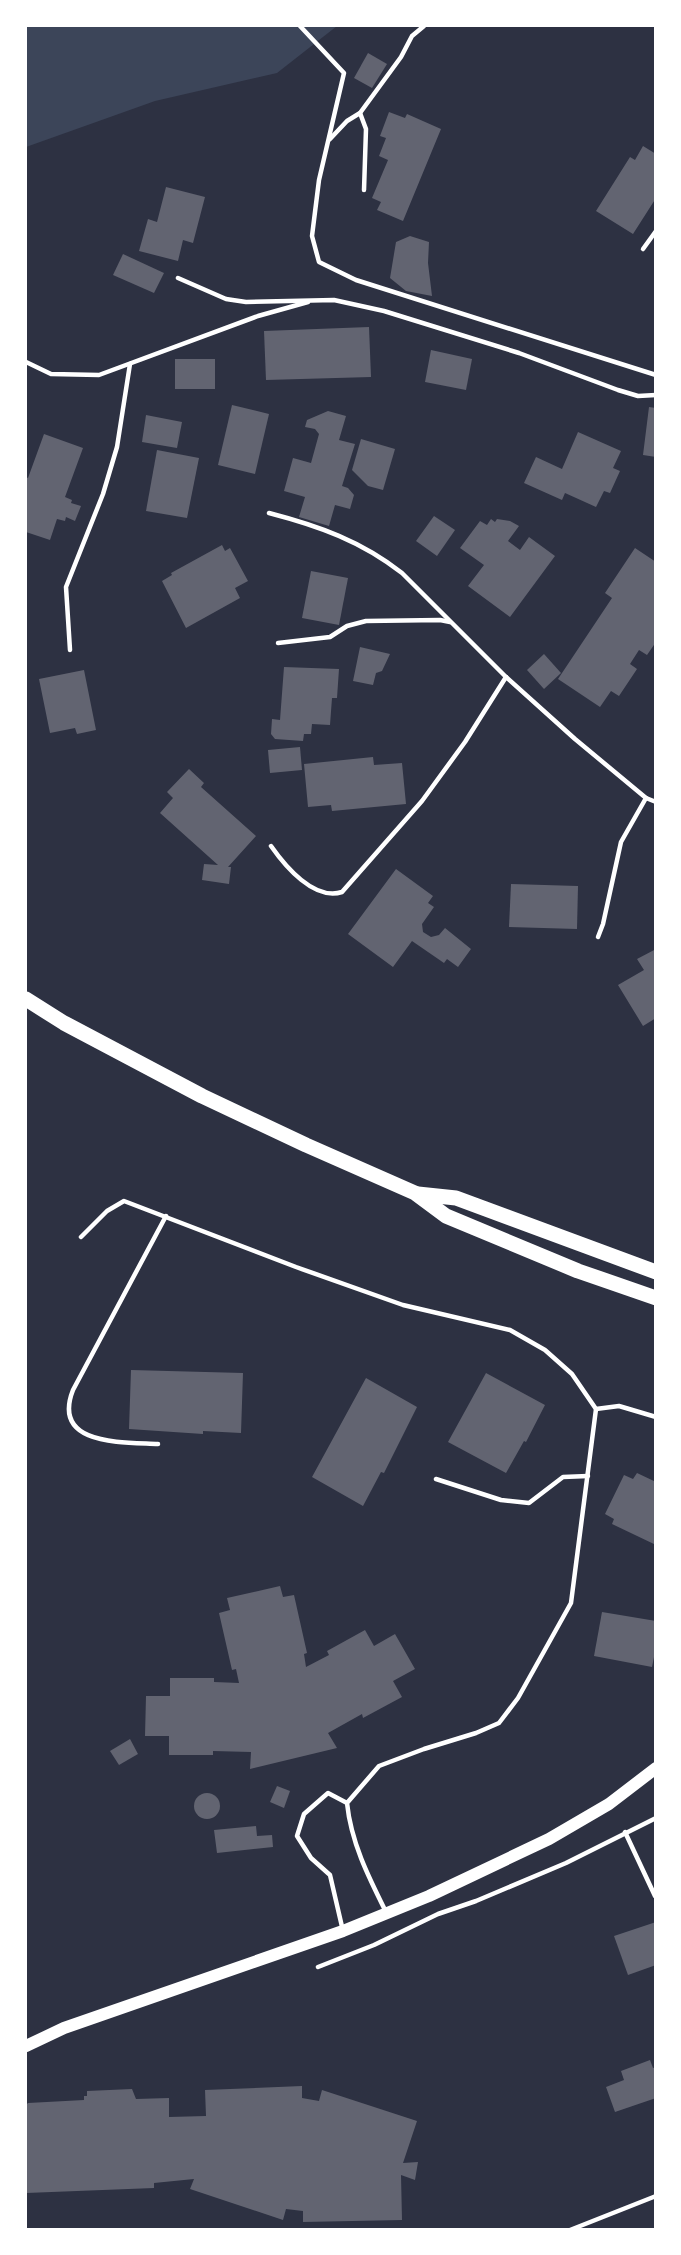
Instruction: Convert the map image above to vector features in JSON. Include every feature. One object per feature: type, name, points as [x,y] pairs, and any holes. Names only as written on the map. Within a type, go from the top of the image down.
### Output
[{"type":"main road","points":[[26,999],[64,1023],[202,1096],[415,1193],[446,1216],[578,1271],[656,1298]]},
{"type":"main road","points":[[415,1193],[456,1198],[656,1272]]},
{"type":"main road","points":[[26,2046],[84,2021],[343,1931],[429,1896],[549,1839],[609,1804],[656,1768]]},
{"type":"lane","points":[[300,26],[344,73],[319,180],[312,236],[319,262],[356,280],[656,375]]},
{"type":"lane","points":[[328,141],[347,121],[360,113],[401,57],[412,36],[424,26]]},
{"type":"lane","points":[[360,113],[366,129],[364,190]]},
{"type":"lane","points":[[643,249],[656,231]]},
{"type":"lane","points":[[178,278],[226,299],[246,302],[334,300],[384,311],[519,352],[628,393],[638,396],[656,395]]},
{"type":"lane","points":[[26,362],[51,374],[99,375],[258,316],[320,299]]},
{"type":"lane","points":[[70,650],[66,587],[103,494],[117,447],[130,364]]},
{"type":"lane","points":[[269,513],[337,534],[390,564],[506,677],[575,740],[646,798],[656,802]]},
{"type":"lane","points":[[278,643],[330,637],[347,626],[366,621],[440,620],[453,623]]},
{"type":"lane","points":[[271,846],[285,865],[305,883],[334,895],[342,892],[422,801],[465,742],[506,677]]},
{"type":"lane","points":[[598,937],[603,924],[621,842],[646,798]]},
{"type":"lane","points":[[81,1237],[107,1211],[124,1201],[296,1268],[403,1305],[510,1330],[545,1350],[572,1374],[596,1409],[571,1603],[518,1698],[498,1723],[476,1733],[379,1766],[347,1803],[349,1826],[368,1877],[387,1914]]},
{"type":"lane","points":[[158,1444],[100,1440],[77,1428],[71,1420],[68,1403],[73,1389],[166,1216]]},
{"type":"lane","points":[[596,1409],[619,1406],[656,1417]]},
{"type":"lane","points":[[436,1479],[501,1500],[529,1503],[563,1477],[588,1476]]},
{"type":"lane","points":[[343,1931],[330,1875],[311,1858],[297,1836],[304,1814],[328,1793],[347,1803]]},
{"type":"lane","points":[[318,1967],[374,1945],[438,1914],[476,1901],[566,1863],[656,1818]]},
{"type":"lane","points":[[625,1832],[655,1896]]},
{"type":"lane","points":[[570,2229],[656,2196]]},
{"type":"shaded area","points":[[26,26],[337,26],[277,73],[155,101],[26,147]]},
{"type":"building","points":[[368,53],[387,64],[372,88],[354,78]]},
{"type":"building","points":[[389,112],[405,118],[407,114],[441,129],[403,221],[377,210],[381,202],[372,198],[388,160],[379,156],[386,138],[380,136]]},
{"type":"building","points":[[643,146],[656,154],[656,198],[633,234],[596,211],[630,157],[635,160]]},
{"type":"building","points":[[166,187],[205,197],[193,243],[183,240],[178,261],[139,251],[148,219],[157,222]]},
{"type":"building","points":[[410,236],[429,242],[428,263],[432,296],[406,291],[390,278],[396,242]]},
{"type":"building","points":[[123,254],[164,273],[154,293],[113,275]]},
{"type":"building","points":[[369,327],[371,377],[266,380],[264,331]]},
{"type":"building","points":[[431,350],[472,359],[466,390],[425,382]]},
{"type":"building","points":[[175,359],[215,359],[215,389],[175,389]]},
{"type":"building","points":[[232,405],[269,414],[255,474],[218,465]]},
{"type":"building","points":[[649,407],[656,408],[656,457],[643,455]]},
{"type":"building","points":[[328,411],[346,416],[339,440],[355,444],[342,486],[348,488],[354,495],[350,509],[335,505],[329,526],[299,517],[305,497],[284,491],[293,458],[311,463],[319,434],[315,429],[305,427],[307,420]]},
{"type":"building","points":[[146,415],[182,422],[177,448],[142,442]]},
{"type":"building","points":[[578,432],[621,451],[613,468],[620,471],[610,493],[604,491],[596,507],[565,493],[562,500],[524,483],[536,457],[562,469]]},
{"type":"building","points":[[44,434],[83,448],[65,497],[72,500],[71,503],[81,506],[75,521],[66,517],[65,521],[57,519],[50,540],[26,532],[26,477],[28,478]]},
{"type":"building","points":[[361,439],[395,449],[383,490],[368,486],[352,470]]},
{"type":"building","points":[[157,450],[199,458],[187,518],[146,511]]},
{"type":"building","points":[[434,516],[455,530],[437,556],[416,541]]},
{"type":"building","points":[[491,519],[495,522],[497,519],[510,521],[519,526],[508,541],[520,550],[529,537],[555,556],[510,617],[468,586],[484,565],[460,548],[480,521],[487,525]]},
{"type":"building","points":[[222,545],[225,551],[230,548],[248,581],[235,588],[240,598],[186,628],[162,581],[172,575],[171,573]]},
{"type":"building","points":[[635,548],[656,562],[656,642],[647,655],[639,650],[630,664],[637,669],[619,696],[611,691],[600,707],[558,679],[612,598],[605,593]]},
{"type":"building","points":[[311,571],[348,578],[339,625],[302,618]]},
{"type":"building","points":[[360,647],[390,654],[382,671],[376,673],[373,685],[353,681]]},
{"type":"building","points":[[544,654],[561,673],[544,689],[527,670]]},
{"type":"building","points":[[284,667],[339,669],[337,698],[332,698],[330,725],[312,724],[311,734],[304,734],[303,741],[275,739],[271,734],[272,719],[280,720]]},
{"type":"building","points":[[84,670],[96,730],[77,734],[75,728],[50,733],[39,679]]},
{"type":"building","points":[[300,747],[302,770],[270,773],[268,750]]},
{"type":"building","points":[[373,757],[374,765],[402,763],[406,804],[332,811],[331,805],[308,807],[304,764]]},
{"type":"building","points":[[189,769],[204,783],[201,787],[256,836],[228,867],[231,867],[229,884],[202,880],[204,864],[218,865],[160,813],[173,798],[167,792]]},
{"type":"building","points":[[396,869],[433,896],[428,903],[434,907],[422,924],[423,932],[431,937],[439,935],[445,928],[471,949],[458,967],[447,959],[444,963],[412,941],[393,967],[348,934]]},
{"type":"building","points":[[511,884],[578,886],[577,929],[509,927]]},
{"type":"building","points":[[656,949],[656,1018],[643,1026],[618,985],[644,970],[637,959]]},
{"type":"building","points":[[131,1370],[243,1373],[241,1433],[203,1431],[203,1434],[129,1429]]},
{"type":"building","points":[[486,1373],[545,1405],[526,1442],[524,1441],[506,1473],[448,1442]]},
{"type":"building","points":[[366,1378],[417,1407],[384,1473],[381,1472],[363,1506],[312,1477]]},
{"type":"building","points":[[637,1473],[656,1482],[656,1545],[612,1524],[614,1519],[605,1514],[624,1475],[633,1479]]},
{"type":"building","points":[[280,1586],[283,1597],[294,1595],[307,1653],[304,1654],[306,1667],[329,1655],[327,1651],[365,1630],[374,1646],[395,1634],[415,1669],[393,1681],[402,1697],[363,1718],[362,1714],[328,1733],[337,1748],[250,1769],[251,1752],[213,1751],[213,1755],[169,1755],[169,1736],[145,1736],[146,1696],[170,1696],[170,1678],[214,1678],[214,1682],[239,1683],[236,1669],[232,1670],[219,1613],[230,1610],[227,1598]]},
{"type":"building","points":[[602,1612],[656,1621],[656,1647],[652,1667],[594,1656]]},
{"type":"building","points":[[130,1739],[138,1754],[119,1765],[110,1751]]},
{"type":"building","points":[[277,1786],[290,1791],[284,1808],[270,1802]]},
{"type":"building","points":[[207,1793],[216,1797],[220,1806],[216,1815],[207,1819],[198,1815],[194,1806],[198,1797]]},
{"type":"building","points":[[256,1826],[257,1836],[272,1835],[273,1847],[217,1853],[214,1830]]},
{"type":"building","points":[[656,1922],[656,1965],[628,1975],[614,1936]]},
{"type":"building","points":[[650,2060],[653,2068],[656,2067],[656,2098],[615,2112],[606,2087],[624,2080],[621,2071]]},
{"type":"building","points":[[302,2086],[302,2098],[319,2101],[322,2090],[417,2121],[403,2163],[418,2162],[415,2180],[401,2175],[402,2220],[303,2222],[303,2211],[286,2209],[283,2220],[190,2189],[194,2179],[154,2183],[154,2188],[26,2193],[26,2105],[28,2103],[84,2100],[87,2091],[132,2089],[136,2099],[169,2098],[169,2117],[206,2116],[205,2090]]}]
